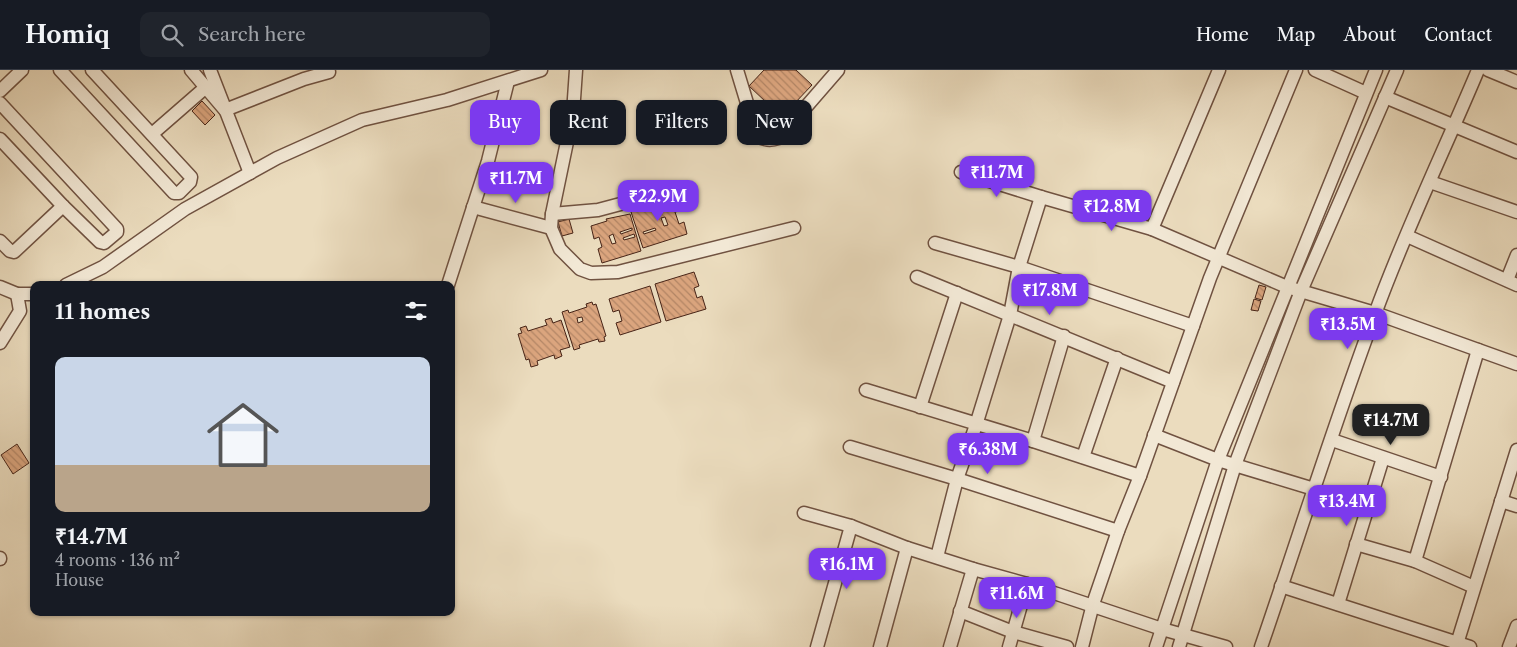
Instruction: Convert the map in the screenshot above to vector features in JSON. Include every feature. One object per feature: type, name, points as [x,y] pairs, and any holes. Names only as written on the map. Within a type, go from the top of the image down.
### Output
[{"type":"street","points":[[0,91],[22,70]]},
{"type":"street","points":[[60,70],[174,193],[179,193],[190,182],[191,177],[92,70]]},
{"type":"street","points":[[191,70],[225,110]]},
{"type":"street","points":[[210,70],[250,173]]},
{"type":"street","points":[[225,110],[302,75],[329,72],[328,70]]},
{"type":"street","points":[[74,281],[103,267],[185,209],[277,158],[362,120],[447,100],[541,70]]},
{"type":"street","points":[[576,70],[573,113],[552,214],[551,228],[560,249],[580,269],[591,273],[618,272],[794,228]]},
{"type":"street","points":[[737,70],[758,136],[765,140],[772,140],[779,138],[838,70]]},
{"type":"street","points":[[1152,229],[1219,70]]},
{"type":"street","points":[[1315,70],[1366,92]]},
{"type":"street","points":[[1156,647],[1218,460],[1376,70]]},
{"type":"street","points":[[1181,641],[1235,465],[1301,291],[1396,70]]},
{"type":"street","points":[[1261,647],[1375,313],[1438,159],[1455,125],[1478,70]]},
{"type":"street","points":[[1488,70],[1517,82]]},
{"type":"street","points":[[1082,647],[1093,604],[1118,531],[1140,476],[1219,257],[1292,71]]},
{"type":"street","points":[[449,281],[488,161],[508,81]]},
{"type":"street","points":[[152,134],[206,87]]},
{"type":"street","points":[[1385,97],[1517,152]]},
{"type":"street","points":[[0,103],[117,229],[117,232],[102,243],[63,206],[0,139]]},
{"type":"street","points":[[961,172],[1152,229],[1287,287],[1375,313],[1517,364]]},
{"type":"street","points":[[1430,182],[1517,212]]},
{"type":"street","points":[[552,214],[598,210],[677,189]]},
{"type":"street","points":[[937,557],[957,479],[1010,315],[1019,267],[1041,197]]},
{"type":"street","points":[[0,241],[10,252],[14,252],[63,206]]},
{"type":"street","points":[[473,207],[551,228]]},
{"type":"street","points":[[1407,236],[1512,282],[1517,255]]},
{"type":"street","points":[[935,243],[1019,267],[1193,326]]},
{"type":"street","points":[[917,277],[1173,382]]},
{"type":"street","points":[[0,287],[17,294],[30,294]]},
{"type":"street","points":[[920,407],[957,293]]},
{"type":"street","points":[[0,343],[20,311],[17,294]]},
{"type":"street","points":[[1033,441],[1064,336]]},
{"type":"street","points":[[1415,561],[1478,350]]},
{"type":"street","points":[[1083,457],[1117,358]]},
{"type":"street","points":[[866,390],[1140,476]]},
{"type":"street","points":[[1154,435],[1218,460],[1314,489]]},
{"type":"street","points":[[1332,440],[1441,477]]},
{"type":"street","points":[[850,447],[1118,531]]},
{"type":"street","points":[[1457,645],[1517,450]]},
{"type":"street","points":[[1338,604],[1383,458]]},
{"type":"street","points":[[1501,500],[1517,506]]},
{"type":"street","points":[[804,513],[851,526],[907,548],[973,569],[1093,604],[1162,629],[1181,641],[1226,647]]},
{"type":"street","points":[[817,647],[851,526]]},
{"type":"street","points":[[1356,544],[1415,561],[1474,587]]},
{"type":"street","points":[[880,647],[907,548]]},
{"type":"street","points":[[950,647],[973,569]]},
{"type":"street","points":[[1009,647],[1028,584]]},
{"type":"street","points":[[1282,586],[1457,645],[1470,647]]},
{"type":"street","points":[[960,611],[1013,632],[1067,647]]},
{"type":"street","points":[[1509,647],[1517,626]]},
{"type":"building","points":[[764,70],[796,70],[812,85],[798,100],[764,100],[749,86]]},
{"type":"building","points":[[202,101],[215,115],[205,125],[192,111]]},
{"type":"building","points":[[676,197],[680,211],[675,212],[679,224],[684,222],[687,234],[643,248],[631,212],[648,206],[647,202],[656,199],[658,203]],"holes":[[[665,217],[668,225],[664,226],[661,218]],[[655,228],[656,230],[644,234],[643,232]]]},
{"type":"building","points":[[630,214],[641,251],[602,263],[598,249],[602,247],[599,237],[594,239],[591,226],[607,221],[606,219]],"holes":[[[632,228],[632,230],[621,234],[620,232]],[[613,234],[616,243],[612,244],[609,236]],[[634,234],[635,237],[624,240],[623,238]]]},
{"type":"building","points":[[569,219],[573,233],[562,236],[558,222]]},
{"type":"building","points":[[694,272],[699,286],[694,288],[697,298],[702,296],[706,309],[666,321],[655,284]]},
{"type":"building","points":[[1259,285],[1266,287],[1262,300],[1255,298]]},
{"type":"building","points":[[650,286],[661,322],[620,335],[616,323],[622,321],[619,310],[613,312],[609,299]]},
{"type":"building","points":[[1254,299],[1261,301],[1258,311],[1251,310]]},
{"type":"building","points":[[592,302],[593,305],[596,304],[606,336],[604,337],[605,341],[599,342],[598,339],[579,345],[580,348],[574,350],[562,312],[568,310],[569,313],[587,307],[586,304]],"holes":[[[582,317],[583,321],[578,323],[577,318]]]},
{"type":"building","points":[[551,318],[553,323],[561,320],[570,347],[560,350],[562,356],[555,359],[554,355],[537,361],[538,365],[531,367],[529,359],[526,360],[518,334],[522,333],[520,328],[526,326],[528,331],[547,325],[545,320]]},
{"type":"building","points":[[17,444],[29,463],[13,474],[1,455]]}]
